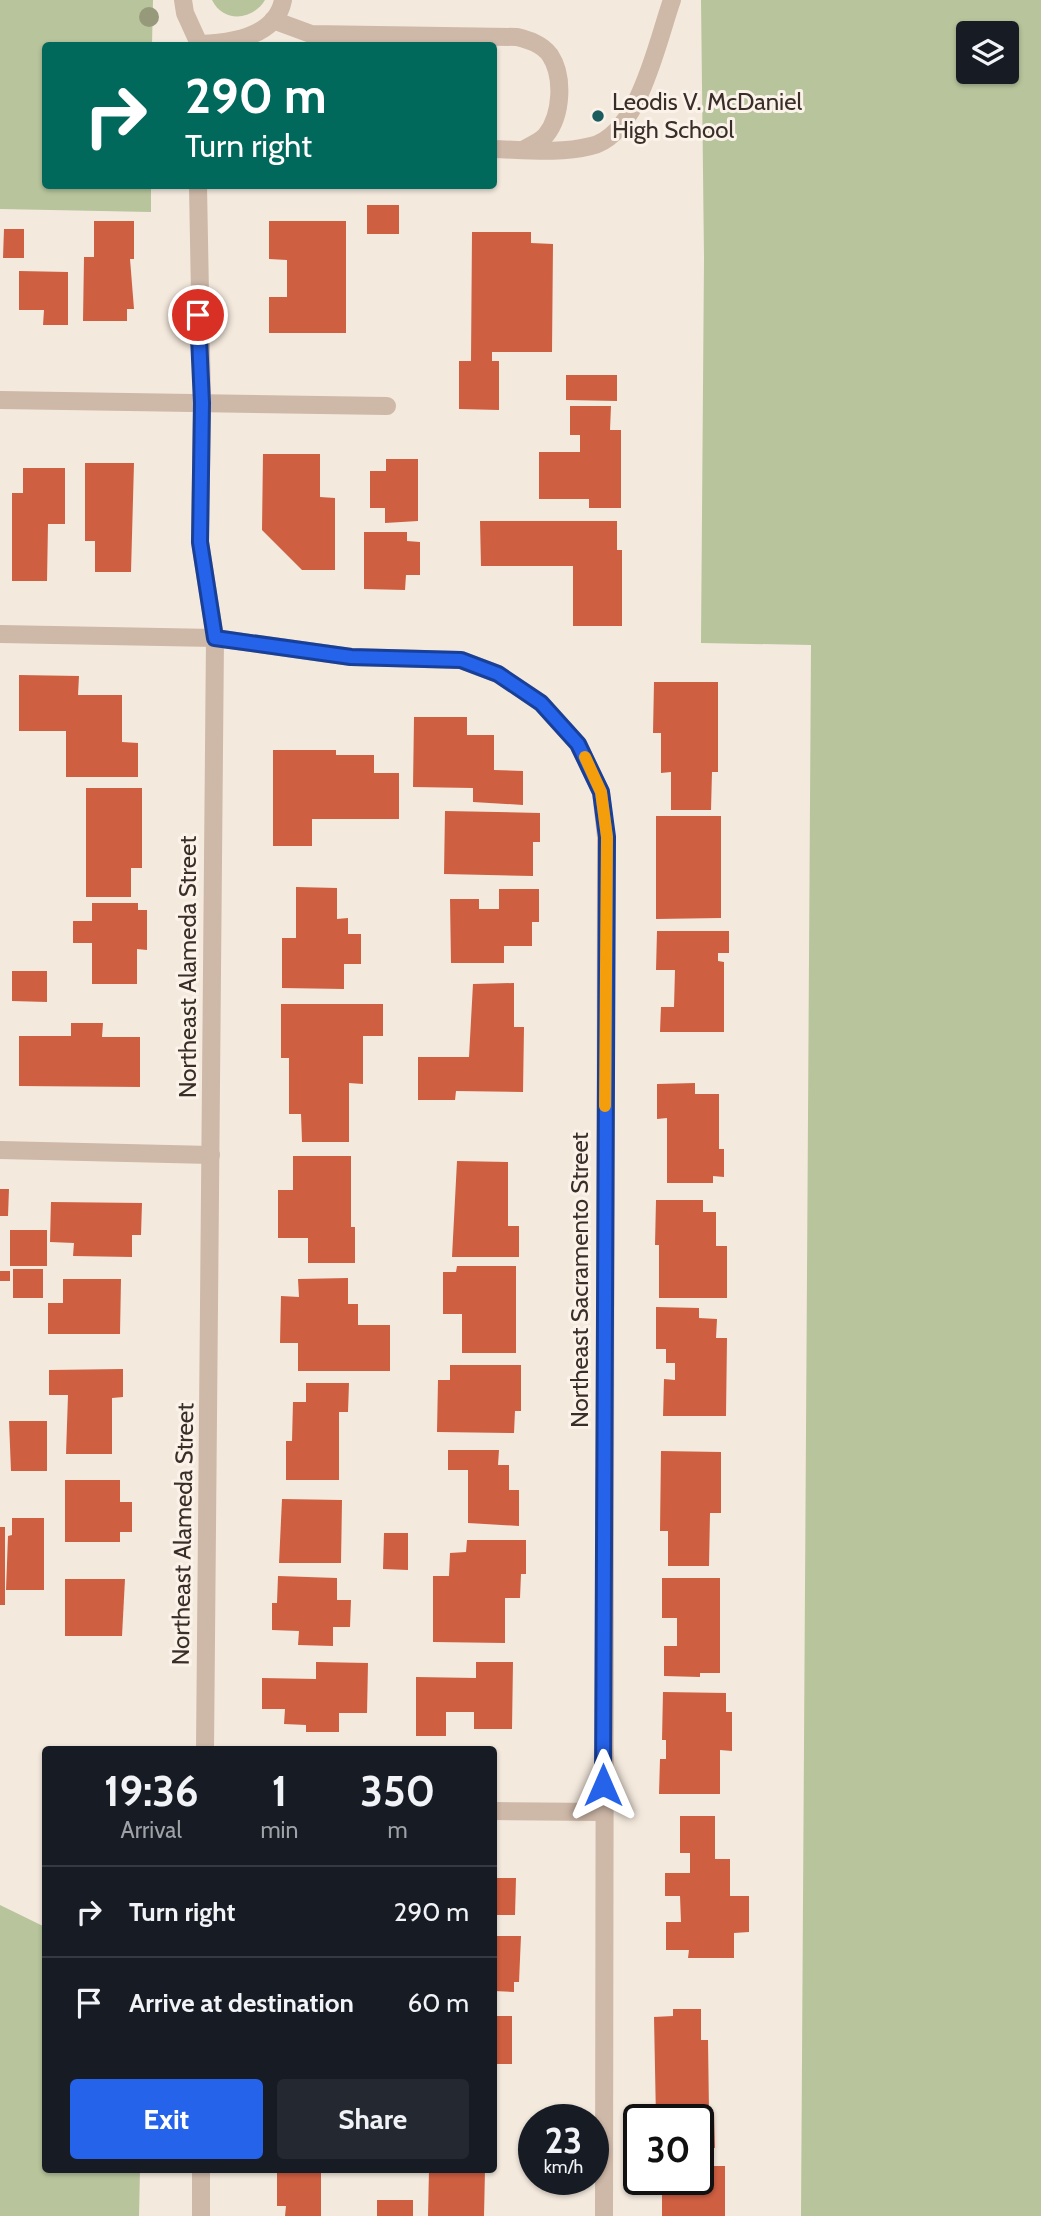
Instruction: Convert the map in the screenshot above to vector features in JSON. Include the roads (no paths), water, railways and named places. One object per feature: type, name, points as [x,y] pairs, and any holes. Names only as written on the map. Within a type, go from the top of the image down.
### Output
[{"type":"street","points":[[183,0],[184,13],[198,42]]},
{"type":"street","points":[[222,42],[243,39],[273,20],[283,0]]},
{"type":"street","points":[[497,149],[565,150],[594,146],[622,130],[636,104],[672,0]]},
{"type":"street","points":[[273,20],[311,34],[517,37],[534,42],[550,54],[557,72],[559,97],[554,123],[549,131],[544,138],[523,149]]},
{"type":"street","name":"Northeast Alameda Street","points":[[198,189],[202,403],[200,542],[215,638],[205,1746]]},
{"type":"street","points":[[0,400],[387,406]]},
{"type":"street","name":"Northeast Sacramento Street","points":[[0,634],[215,638],[351,657],[461,660],[498,674],[541,703],[578,744],[601,792],[607,837],[604,2216]]},
{"type":"street","points":[[0,1150],[211,1155]]},
{"type":"street","points":[[497,1811],[603,1812]]},
{"type":"street","points":[[201,2173],[201,2216]]},
{"type":"place","name":"Leodis V. McDaniel High School","points":[[598,116]]}]
